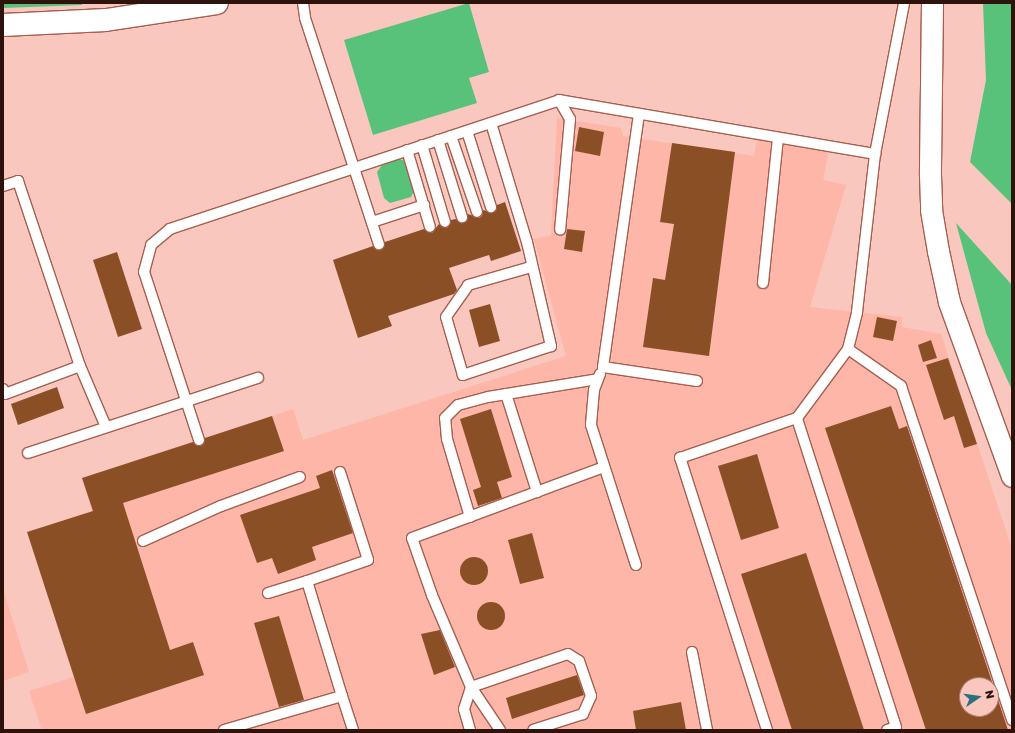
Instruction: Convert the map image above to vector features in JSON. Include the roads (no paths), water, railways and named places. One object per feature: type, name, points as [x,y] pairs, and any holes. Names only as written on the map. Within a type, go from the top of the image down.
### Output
[{"type":"main road","points":[[3,25],[106,20],[217,3]]},
{"type":"street","points":[[932,3],[931,210],[938,251],[950,302],[1012,476]]},
{"type":"lane","points":[[303,3],[305,18],[379,244]]},
{"type":"lane","points":[[767,730],[680,458],[797,418],[848,348],[857,312],[875,154],[904,3]]},
{"type":"lane","points":[[199,440],[144,272],[151,245],[170,229],[353,167],[559,100],[875,154]]},
{"type":"lane","points":[[559,100],[570,119],[560,230]]},
{"type":"lane","points":[[636,565],[591,425],[594,390],[603,367],[639,114]]},
{"type":"lane","points":[[491,123],[527,242],[530,267],[551,346],[463,375],[446,318],[468,285],[530,267]]},
{"type":"lane","points":[[467,131],[491,207]]},
{"type":"lane","points":[[451,136],[477,212]]},
{"type":"lane","points":[[763,283],[778,138]]},
{"type":"lane","points":[[438,140],[462,216]]},
{"type":"lane","points":[[422,145],[445,222]]},
{"type":"lane","points":[[407,150],[430,227]]},
{"type":"lane","points":[[3,186],[18,181],[80,366],[106,427]]},
{"type":"lane","points":[[372,222],[424,206]]},
{"type":"lane","points":[[848,348],[901,386],[1012,720]]},
{"type":"lane","points":[[3,389],[5,394],[80,366]]},
{"type":"lane","points":[[603,367],[696,381]]},
{"type":"lane","points":[[28,453],[258,378]]},
{"type":"lane","points":[[470,517],[447,439],[445,418],[458,405],[506,394],[598,378]]},
{"type":"lane","points":[[506,394],[537,492]]},
{"type":"lane","points":[[797,418],[896,727],[887,730]]},
{"type":"lane","points":[[500,730],[471,687],[432,595],[412,538],[604,467]]},
{"type":"lane","points":[[268,593],[368,560],[340,472]]},
{"type":"lane","points":[[143,542],[221,506],[300,477]]},
{"type":"lane","points":[[307,581],[353,730]]},
{"type":"lane","points":[[692,652],[707,730]]},
{"type":"lane","points":[[471,687],[568,654],[579,661],[591,696],[583,714],[533,730]]},
{"type":"lane","points":[[470,730],[464,710],[471,687]]},
{"type":"lane","points":[[224,730],[342,696]]}]
